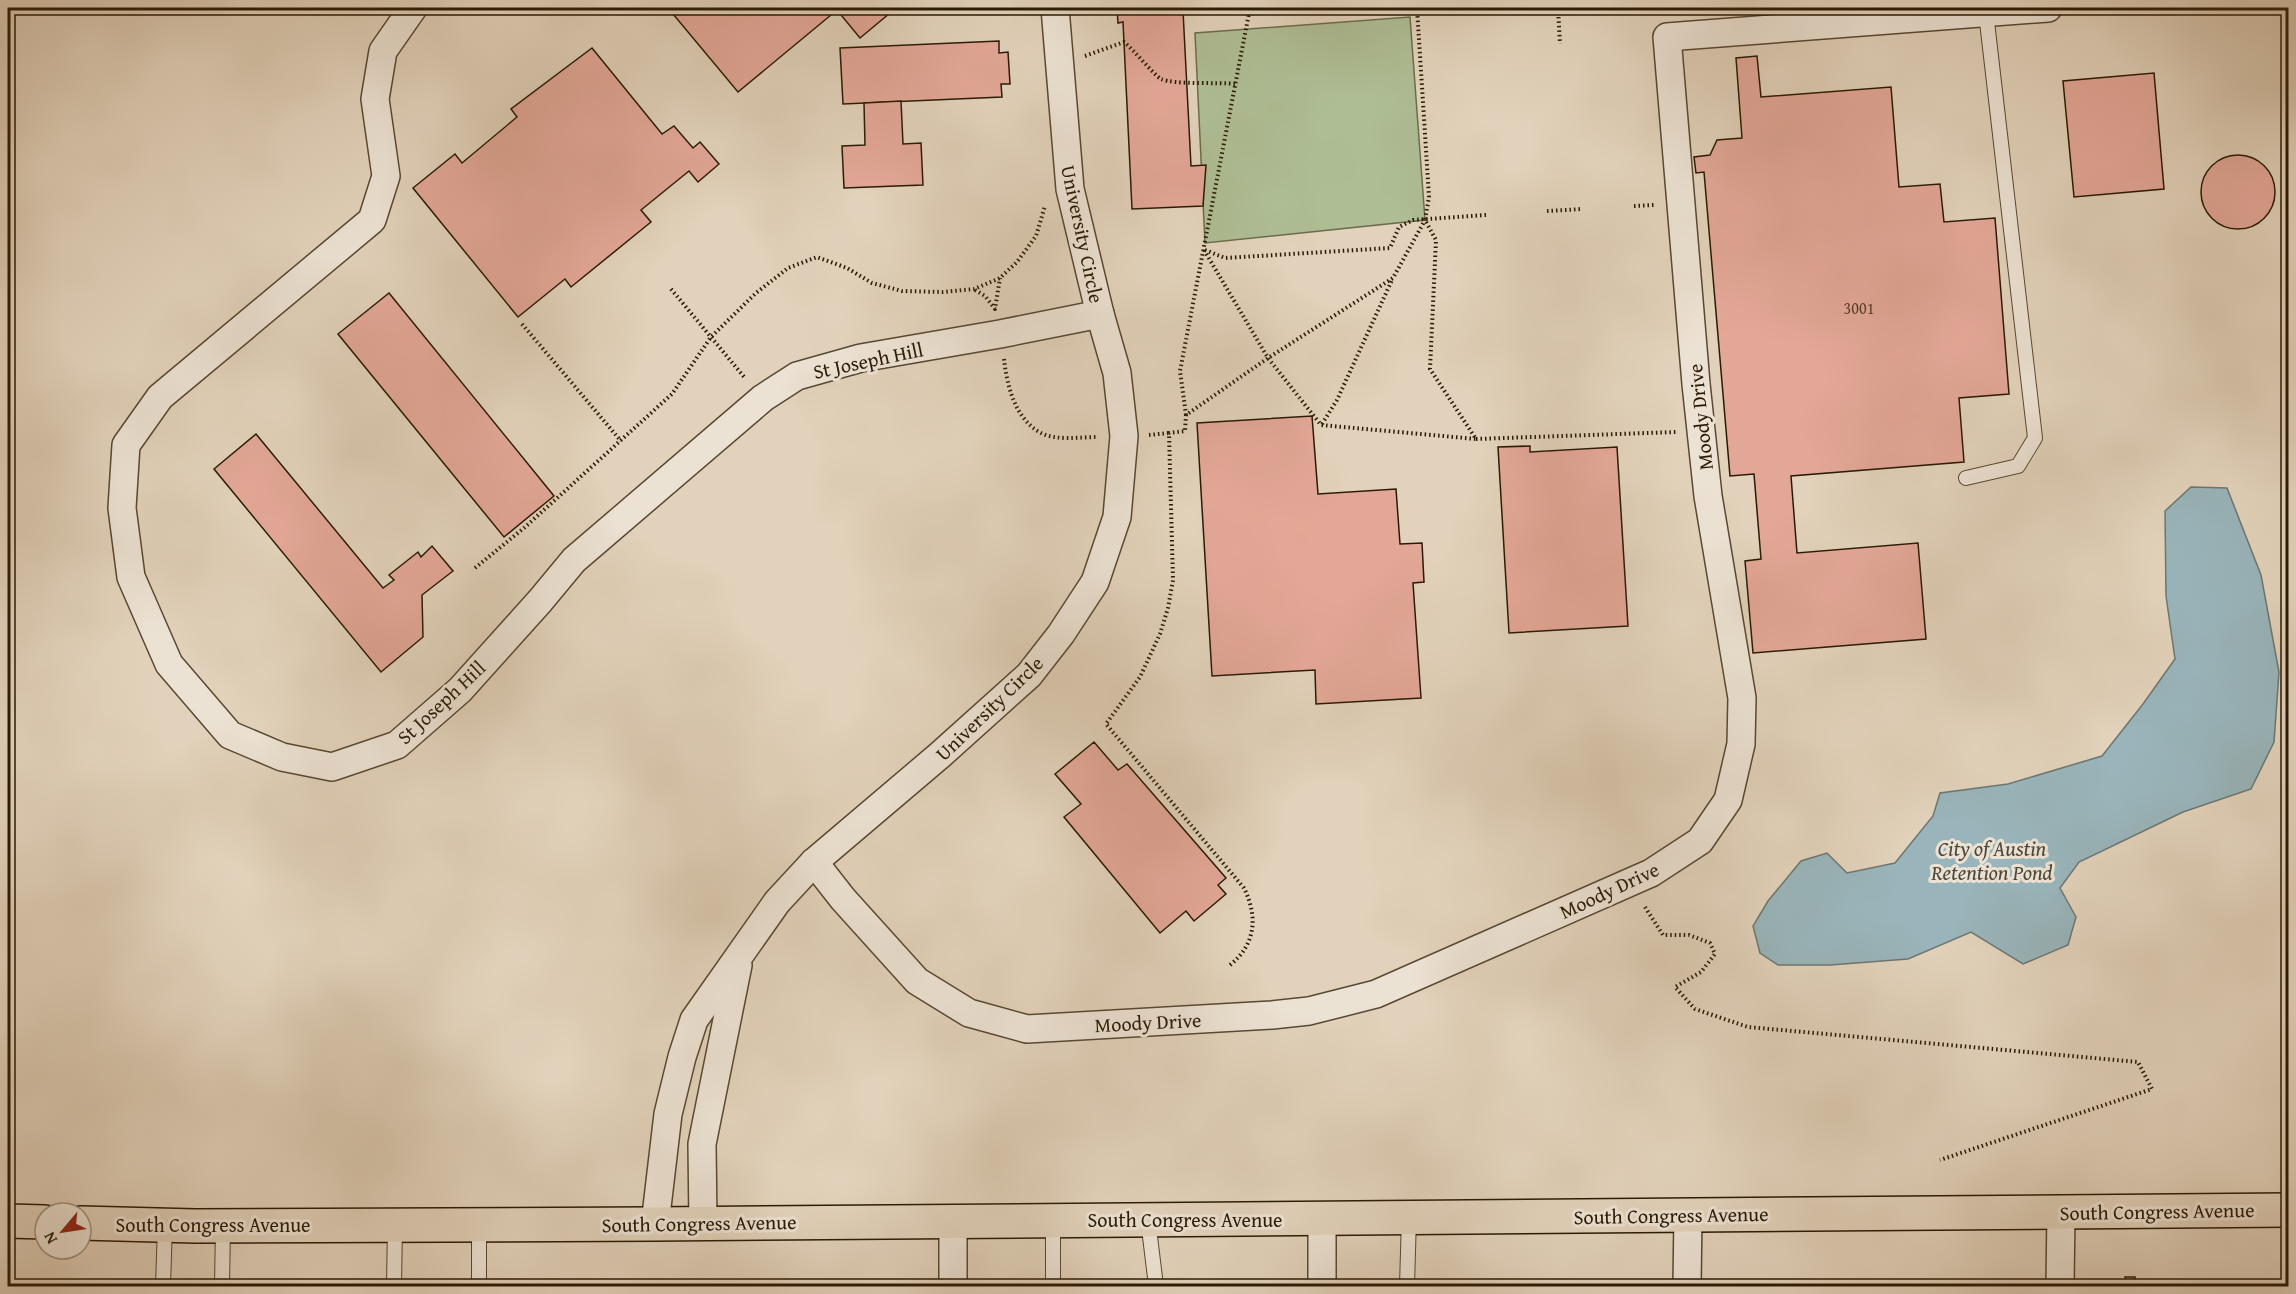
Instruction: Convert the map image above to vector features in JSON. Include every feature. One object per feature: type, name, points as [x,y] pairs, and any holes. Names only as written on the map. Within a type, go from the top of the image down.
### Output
[{"type":"main road","name":"South Congress Avenue","points":[[93,1223],[703,1224],[2289,1210]]},
{"type":"main road","points":[[8,1221],[33,1222]]},
{"type":"street","name":"St Joseph Hill","points":[[413,8],[383,51],[375,99],[386,176],[372,220],[160,397],[126,445],[122,508],[131,578],[169,664],[230,735],[282,757],[332,767],[397,745],[460,690],[574,560],[763,398],[797,376],[861,358],[1100,314]]},
{"type":"street","name":"University Circle","points":[[655,1224],[668,1114],[694,1020],[740,958],[777,902],[814,862],[940,755],[1029,675],[1061,634],[1095,582],[1117,517],[1124,436],[1117,373],[1100,314],[1070,189],[1055,8]]},
{"type":"street","points":[[1946,12],[1986,13],[2048,8]]},
{"type":"street","name":"Moody Drive","points":[[814,862],[843,899],[917,981],[969,1013],[1027,1029],[1272,1015],[1309,1011],[1376,994],[1651,873],[1700,840],[1728,800],[1741,744],[1742,698],[1708,496],[1696,384],[1667,38],[1946,12]]},
{"type":"street","name":"University Circle","points":[[703,1224],[702,1144],[740,958]]},
{"type":"street","points":[[2060,1287],[2061,1212]]},
{"type":"street","points":[[1687,1287],[1688,1214]]},
{"type":"street","points":[[1322,1218],[1322,1287]]},
{"type":"street","points":[[953,1221],[953,1287]]},
{"type":"lane","points":[[1966,478],[2018,466],[2035,438],[1986,13]]},
{"type":"lane","points":[[1407,1287],[1409,1217]]},
{"type":"lane","points":[[1053,1220],[1053,1287]]},
{"type":"lane","points":[[1148,1220],[1156,1287]]},
{"type":"lane","points":[[164,1287],[165,1225]]},
{"type":"lane","points":[[222,1287],[223,1225]]},
{"type":"lane","points":[[394,1287],[395,1225]]},
{"type":"lane","points":[[479,1225],[479,1287]]},
{"type":"path","points":[[1139,436],[1185,430],[1186,415],[1180,371],[1250,8]]},
{"type":"path","points":[[1248,14],[1321,8]]},
{"type":"path","points":[[1344,8],[1361,8]]},
{"type":"path","points":[[1321,425],[1337,400],[1393,278],[1425,220],[1429,197],[1418,8]]},
{"type":"path","points":[[1558,8],[1560,44]]},
{"type":"path","points":[[1076,59],[1124,42],[1161,79],[1236,84]]},
{"type":"path","points":[[475,568],[524,528],[672,394],[711,337],[756,293],[788,268],[817,257],[847,268],[872,284],[902,291],[943,292],[974,289],[1000,278],[1017,262],[1035,236],[1045,203]]},
{"type":"path","points":[[1634,206],[1660,204]]},
{"type":"path","points":[[1547,211],[1582,209]]},
{"type":"path","points":[[1204,250],[1225,258],[1390,248],[1399,227],[1413,220],[1486,215]]},
{"type":"path","points":[[1425,220],[1436,240],[1430,369],[1476,439]]},
{"type":"path","points":[[1204,250],[1268,358],[1321,425],[1476,439],[1677,432],[1676,420]]},
{"type":"path","points":[[974,289],[985,296],[995,309],[1000,278]]},
{"type":"path","points":[[1186,415],[1268,358],[1393,278]]},
{"type":"path","points":[[671,289],[746,379]]},
{"type":"path","points":[[522,324],[621,441]]},
{"type":"path","points":[[1004,356],[1007,381],[1014,402],[1027,421],[1042,433],[1064,438],[1107,437]]},
{"type":"path","points":[[1170,433],[1173,580],[1168,608],[1160,634],[1140,677],[1106,724],[1244,888],[1254,919],[1252,936],[1246,950],[1230,965]]},
{"type":"path","points":[[1645,907],[1663,935],[1689,935],[1710,943],[1715,954],[1701,972],[1675,987],[1695,1009],[1748,1027],[2138,1062],[2152,1089],[1940,1160]]},
{"type":"green space","points":[[1410,17],[1425,220],[1205,243],[1195,33]]},
{"type":"water","name":"City of Austin Retention Pond","points":[[2191,487],[2227,488],[2261,575],[2279,672],[2274,742],[2251,789],[2183,812],[2079,862],[2060,888],[2076,917],[2068,945],[2023,964],[1971,932],[1908,959],[1830,965],[1778,965],[1760,953],[1753,926],[1768,901],[1801,861],[1827,853],[1847,873],[1895,863],[1933,816],[1940,793],[2008,784],[2102,756],[2175,659],[2166,596],[2165,511]]},
{"type":"building","points":[[668,8],[738,8],[739,10],[742,8],[896,8],[860,38],[837,10],[738,92]]},
{"type":"building","points":[[1117,8],[1228,8],[1183,11],[1191,166],[1206,165],[1203,206],[1132,209],[1123,22],[1118,23]]},
{"type":"building","points":[[999,41],[999,53],[1008,52],[1010,84],[1001,84],[1002,97],[843,104],[840,48]]},
{"type":"building","points":[[592,48],[662,134],[674,126],[693,148],[700,142],[719,164],[698,182],[689,171],[641,210],[651,222],[571,287],[565,279],[518,317],[413,188],[455,154],[462,163],[517,117],[511,109]]},
{"type":"building","points":[[1757,56],[1761,97],[1891,87],[1899,187],[1940,184],[1944,222],[1995,218],[2009,394],[1959,398],[1964,462],[1791,476],[1797,553],[1918,543],[1926,639],[1753,653],[1745,561],[1761,559],[1754,474],[1730,476],[1704,172],[1696,173],[1694,157],[1710,155],[1717,140],[1742,138],[1736,58]]},
{"type":"building","points":[[2154,73],[2164,189],[2074,197],[2063,81]]},
{"type":"building","points":[[901,101],[903,144],[921,143],[923,185],[844,188],[842,146],[865,145],[864,103]]},
{"type":"building","points":[[2238,155],[2259,161],[2269,171],[2275,192],[2269,213],[2259,223],[2238,229],[2217,223],[2207,213],[2201,192],[2207,171],[2217,161]]},
{"type":"building","points":[[389,293],[554,496],[504,537],[338,334]]},
{"type":"building","points":[[1312,416],[1318,494],[1396,489],[1400,544],[1422,543],[1424,582],[1413,583],[1421,698],[1316,704],[1315,670],[1212,676],[1197,423]]},
{"type":"building","points":[[256,434],[383,588],[394,580],[389,575],[418,552],[421,557],[432,546],[453,571],[422,595],[423,637],[381,672],[214,469]]},
{"type":"building","points":[[1530,446],[1530,452],[1617,447],[1628,626],[1509,633],[1498,447]]},
{"type":"building","points":[[1094,742],[1118,770],[1127,764],[1226,878],[1218,885],[1226,894],[1194,921],[1186,911],[1160,933],[1064,817],[1081,804],[1055,774]]},
{"type":"building","points":[[2125,1277],[2135,1277],[2135,1282],[2150,1282],[2150,1286],[2107,1286],[2107,1281],[2126,1282]]}]
